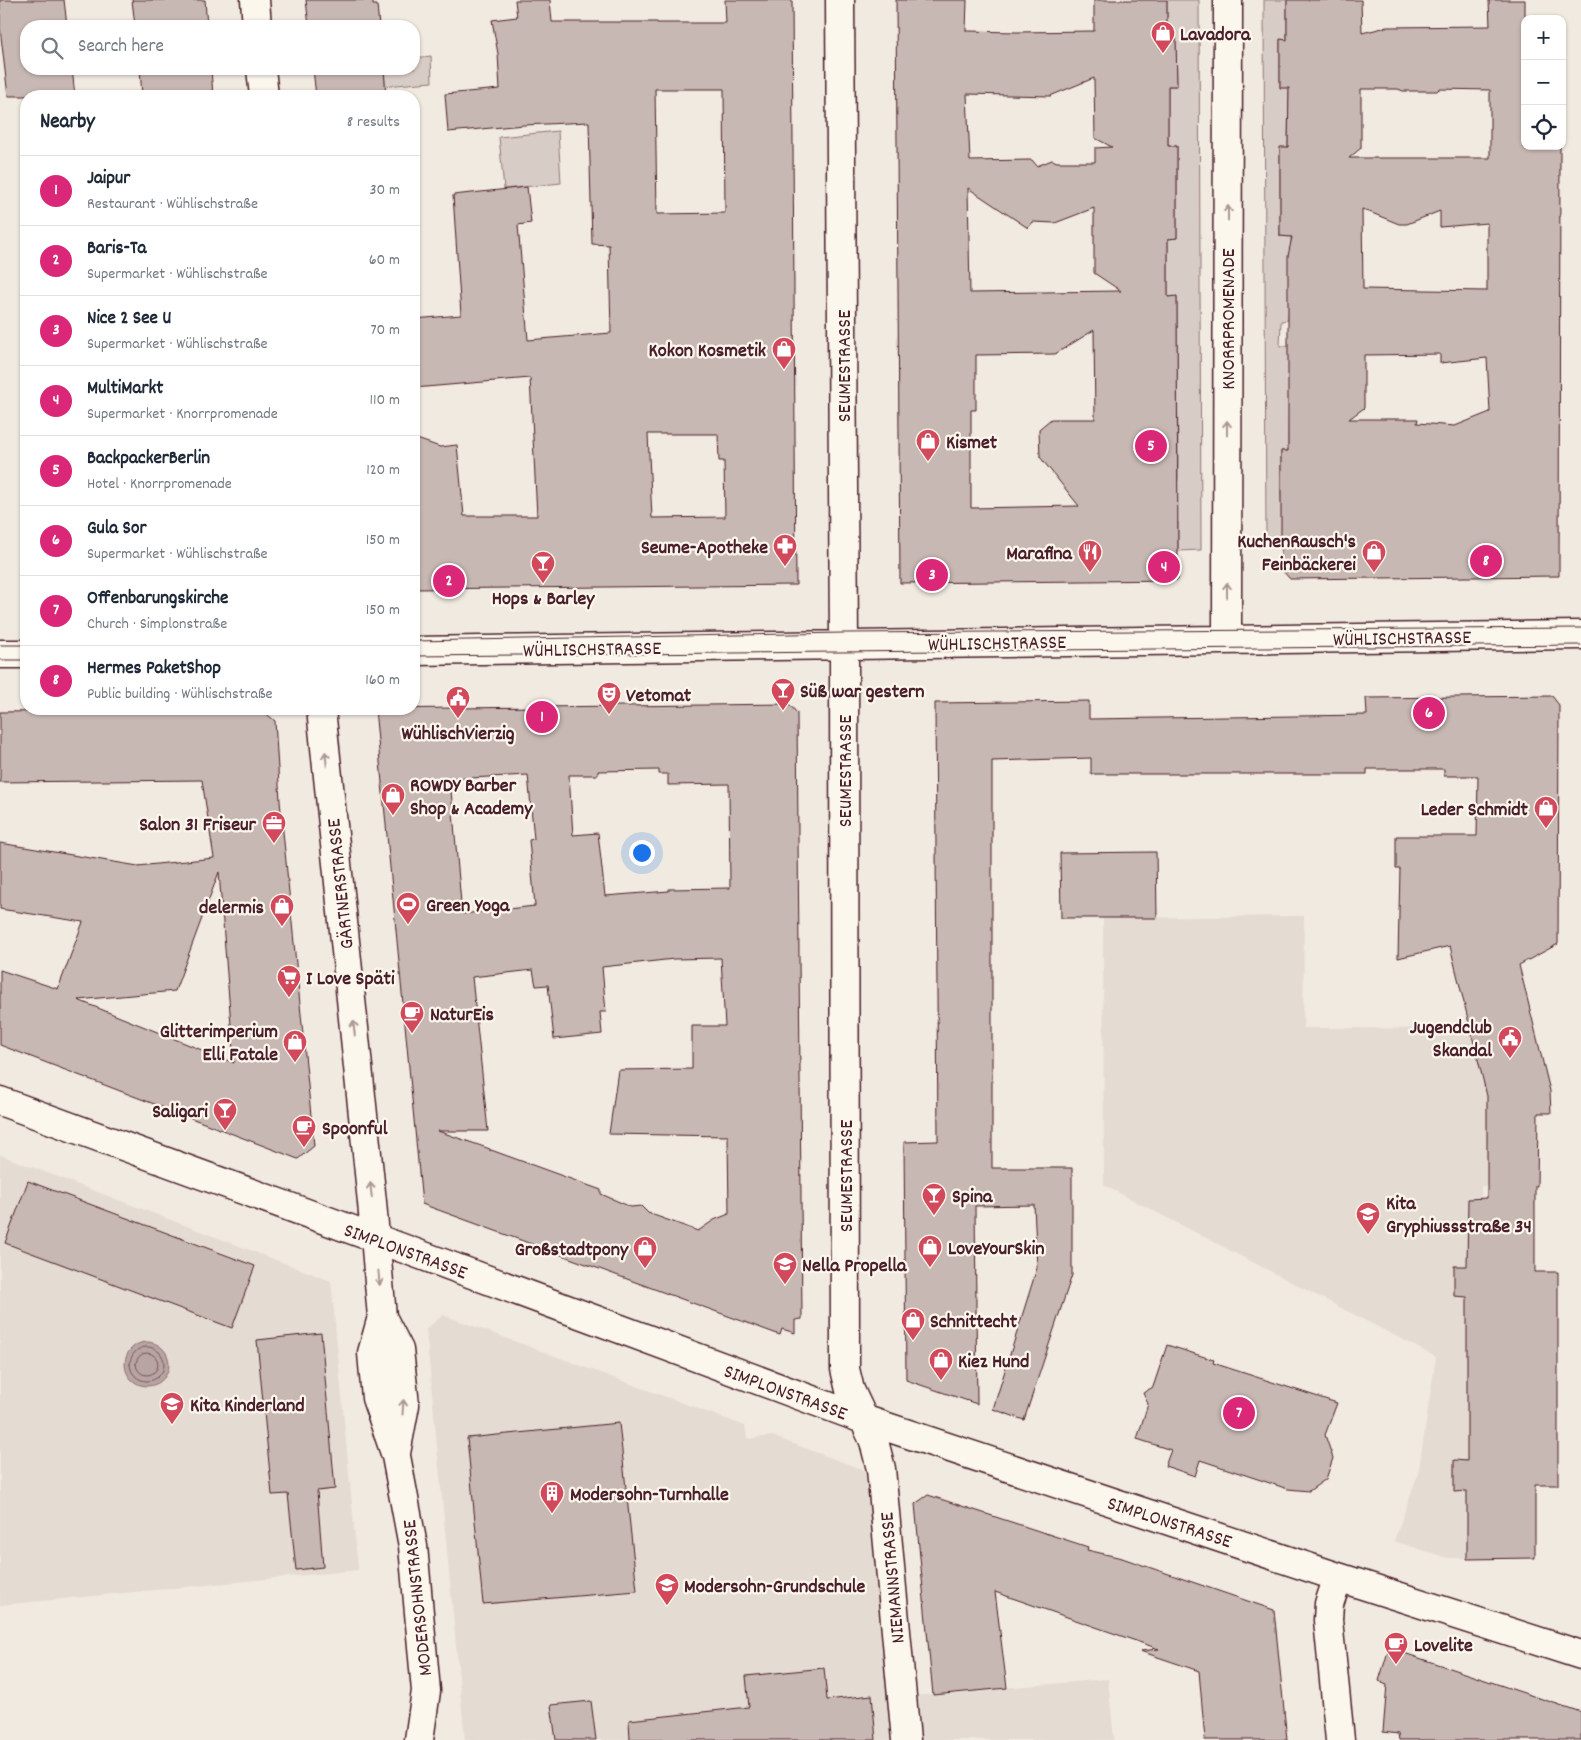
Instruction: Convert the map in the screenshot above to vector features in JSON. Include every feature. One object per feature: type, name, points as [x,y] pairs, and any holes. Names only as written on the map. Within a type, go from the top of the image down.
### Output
[{"type":"street","points":[[255,0],[257,20]]},
{"type":"street","name":"SEUMESTRASSE","points":[[840,0],[844,644],[844,1369],[850,1390],[863,1419]]},
{"type":"street","name":"KNORRPROMENADE","points":[[1227,639],[1228,0]]},
{"type":"street","points":[[262,75],[263,90]]},
{"type":"street","name":"WÜHLISCHSTRASSE","points":[[420,651],[1581,635]]},
{"type":"street","points":[[0,654],[20,654]]},
{"type":"street","name":"GÄRTNERSTRASSE","points":[[322,715],[376,1238]]},
{"type":"street","name":"SIMPLONSTRASSE","points":[[0,1101],[863,1419],[1338,1577],[1581,1655]]},
{"type":"street","name":"MODERSOHNSTRASSE","points":[[376,1238],[382,1317],[372,1353],[376,1398],[396,1456],[413,1546],[426,1691],[419,1740]]},
{"type":"street","name":"NIEMANNSTRASSE","points":[[863,1419],[874,1441],[881,1469],[906,1740]]},
{"type":"street","points":[[1338,1577],[1329,1604],[1328,1620],[1340,1740]]},
{"type":"shaded area","points":[[1167,0],[1199,0],[1201,550],[1178,551],[1178,522],[1169,521],[1178,479],[1177,297],[1168,297],[1168,239],[1177,238],[1177,146],[1168,146],[1168,86],[1177,86],[1176,39],[1167,39]]},
{"type":"shaded area","points":[[1264,0],[1287,0],[1287,40],[1280,40],[1280,87],[1289,88],[1288,147],[1280,148],[1280,236],[1291,237],[1288,320],[1281,321],[1280,346],[1289,346],[1288,451],[1281,451],[1281,497],[1285,542],[1266,543]]},
{"type":"shaded area","points":[[431,56],[432,82],[385,86],[384,75],[420,75],[420,57]]},
{"type":"shaded area","points":[[558,131],[561,183],[504,189],[499,137]]},
{"type":"shaded area","name":"Kita Gryphiussstraße 34","points":[[1304,916],[1303,1028],[1471,1029],[1487,1096],[1487,1186],[1481,1186],[1481,1198],[1535,1199],[1535,1272],[1558,1272],[1558,1485],[1535,1485],[1535,1558],[1448,1558],[1394,1541],[1418,1475],[1436,1357],[1104,1185],[1103,918]]},
{"type":"shaded area","name":"Kita Kinderland","points":[[0,1155],[331,1281],[358,1570],[0,1605]]},
{"type":"shaded area","name":"Modersohn-Grundschule","points":[[443,1315],[745,1426],[747,1439],[772,1436],[869,1472],[894,1740],[465,1740],[426,1329]]},
{"type":"shaded area","points":[[1108,1679],[1114,1740],[916,1740],[912,1696]]},
{"type":"water","points":[[151,1342],[163,1348],[168,1355],[168,1373],[163,1380],[156,1385],[143,1386],[135,1383],[128,1376],[125,1360],[128,1352],[135,1345]]},
{"type":"building","points":[[0,0],[64,0],[66,20],[20,20],[20,75],[73,75],[74,90],[20,90],[20,96],[8,96],[0,28]]},
{"type":"building","points":[[132,0],[205,0],[207,20],[134,20]]},
{"type":"building","points":[[306,0],[373,0],[373,5],[377,5],[378,20],[308,20]]},
{"type":"building","points":[[515,0],[550,0],[552,22],[726,23],[725,0],[792,0],[796,585],[420,589],[420,440],[440,447],[457,445],[464,516],[537,516],[530,378],[420,387],[420,318],[461,315],[453,195],[527,187],[531,223],[518,225],[528,340],[611,333],[609,245],[592,244],[589,122],[524,125],[448,132],[445,94],[500,89],[498,54],[492,20],[517,17]],"holes":[[[655,89],[724,89],[725,213],[657,214]],[[648,434],[718,434],[719,461],[724,461],[725,517],[652,518]]]},
{"type":"building","points":[[896,0],[967,0],[966,31],[1017,32],[1094,31],[1094,0],[1167,0],[1167,39],[1176,38],[1177,86],[1168,86],[1168,146],[1177,146],[1177,238],[1168,239],[1168,297],[1177,296],[1178,580],[900,583]],"holes":[[[1094,78],[1095,138],[1112,147],[1095,148],[1095,162],[1057,162],[1052,160],[1037,166],[1032,160],[970,161],[967,94],[1050,96]],[[968,188],[1028,228],[1033,222],[1055,223],[1094,208],[1094,273],[1121,291],[970,293]],[[1094,330],[1095,419],[1051,419],[1039,429],[1040,457],[1079,506],[971,508],[971,410],[976,410],[976,355],[1055,354]]]},
{"type":"building","points":[[1287,0],[1361,0],[1362,33],[1387,27],[1490,26],[1489,0],[1525,0],[1525,15],[1521,15],[1521,150],[1560,150],[1559,576],[1290,579],[1281,569],[1281,451],[1288,451],[1288,256],[1292,237],[1280,236],[1280,147],[1288,147],[1289,88],[1280,88],[1280,39],[1287,40]],"holes":[[[1361,89],[1398,89],[1403,91],[1437,91],[1439,89],[1490,90],[1490,158],[1349,158],[1361,148]],[[1362,209],[1399,224],[1407,224],[1440,211],[1440,227],[1487,223],[1487,291],[1363,289]],[[1440,354],[1440,363],[1487,358],[1490,412],[1455,426],[1417,423],[1418,419],[1349,419],[1364,408],[1364,355]]]},
{"type":"building","points":[[140,75],[211,75],[213,90],[142,90]]},
{"type":"building","points":[[314,75],[384,75],[386,90],[315,90]]},
{"type":"building","points":[[1552,696],[1559,705],[1558,944],[1519,965],[1550,1091],[1551,1113],[1538,1113],[1537,1186],[1535,1186],[1535,1272],[1558,1272],[1558,1485],[1535,1485],[1535,1558],[1467,1559],[1467,1491],[1454,1492],[1454,1460],[1467,1461],[1467,1297],[1454,1296],[1454,1266],[1467,1266],[1468,1199],[1487,1198],[1487,1096],[1450,946],[1398,958],[1400,869],[1396,869],[1396,836],[1477,836],[1478,776],[1444,776],[1444,769],[1367,769],[1367,774],[1091,774],[1091,758],[992,761],[992,1168],[1072,1168],[1072,1275],[1024,1420],[993,1409],[1037,1268],[1034,1205],[975,1206],[977,1404],[906,1380],[904,1142],[938,1141],[935,703],[1089,701],[1089,719],[1367,715],[1366,698]]},
{"type":"building","points":[[789,704],[797,713],[802,1319],[795,1320],[795,1333],[782,1329],[780,1335],[422,1204],[376,715],[420,715],[420,708]],"holes":[[[659,770],[659,774],[668,774],[668,785],[729,784],[730,888],[669,889],[669,891],[605,896],[598,833],[573,835],[569,775],[598,775],[598,771]],[[528,775],[534,839],[529,840],[535,906],[462,914],[450,779]],[[721,958],[725,1026],[692,1026],[692,1069],[618,1070],[609,1134],[728,1136],[729,1214],[714,1220],[698,1231],[648,1213],[641,1206],[631,1207],[601,1194],[601,1190],[438,1131],[488,1131],[472,977],[533,970],[536,986],[548,985],[554,1039],[602,1034],[600,1012],[606,1012],[602,967],[674,959]]]},
{"type":"building","points":[[0,712],[20,712],[20,715],[268,715],[275,721],[280,801],[314,1146],[298,1159],[0,1045],[0,970],[58,989],[83,922],[0,909],[0,843],[138,866],[214,858],[202,780],[0,782]],"holes":[[[219,872],[234,1063],[78,1000],[175,991]]]},
{"type":"building","points":[[1156,852],[1157,918],[1061,918],[1060,853]]},
{"type":"building","points":[[28,1181],[255,1266],[232,1328],[5,1243]]},
{"type":"building","points":[[321,1333],[335,1489],[317,1491],[323,1567],[296,1570],[288,1494],[272,1495],[257,1340]]},
{"type":"building","points":[[1167,1345],[1214,1360],[1213,1363],[1337,1403],[1325,1435],[1333,1458],[1326,1479],[1309,1491],[1288,1489],[1200,1460],[1195,1476],[1165,1466],[1171,1450],[1137,1439],[1148,1404],[1143,1393],[1153,1387]]},
{"type":"building","name":"Modersohn-Turnhalle","points":[[619,1423],[637,1591],[483,1604],[467,1438]]},
{"type":"building","points":[[928,1495],[1088,1547],[1087,1550],[1122,1558],[1274,1610],[1287,1740],[1205,1740],[1199,1671],[1140,1651],[1159,1649],[995,1592],[1007,1688],[933,1695],[915,1504]]},
{"type":"building","points":[[1389,1648],[1581,1712],[1581,1740],[1399,1740],[1398,1734],[1383,1732],[1387,1684],[1379,1681]]},
{"type":"building","points":[[824,1668],[827,1700],[872,1695],[876,1740],[630,1740],[629,1720],[749,1707],[746,1676]]},
{"type":"building","points":[[591,1701],[596,1740],[556,1740],[551,1705]]},
{"type":"tram line","points":[[420,641],[844,633],[1581,628]]},
{"type":"tram line","points":[[0,645],[20,645]]},
{"type":"tram line","points":[[420,656],[1581,645]]},
{"type":"tram line","points":[[0,660],[20,660]]},
{"type":"place","name":"Lavadora","points":[[1163,54]]},
{"type":"place","name":"Kokon Kosmetik","points":[[784,370]]},
{"type":"place","name":"BackpackerBerlin","points":[[1151,446]]},
{"type":"place","name":"Kismet","points":[[928,462]]},
{"type":"place","name":"Hermes PaketShop","points":[[1486,561]]},
{"type":"place","name":"Seume-Apotheke","points":[[785,567]]},
{"type":"place","name":"MultiMarkt","points":[[1164,567]]},
{"type":"place","name":"Marafina","points":[[1090,573]]},
{"type":"place","name":"KuchenRausch's Feinbäckerei","points":[[1374,573]]},
{"type":"place","name":"Nice 2 See U","points":[[932,575]]},
{"type":"place","name":"Baris-Ta","points":[[449,581]]},
{"type":"place","name":"Hops & Barley","points":[[543,584]]},
{"type":"place","name":"Süß war gestern","points":[[783,711]]},
{"type":"place","name":"Gula Sor","points":[[1429,713]]},
{"type":"place","name":"Vetomat","points":[[609,715]]},
{"type":"place","name":"Jaipur","points":[[542,717]]},
{"type":"place","name":"WühlischVierzig","points":[[458,719]]},
{"type":"place","name":"ROWDY Barber Shop & Academy","points":[[393,816]]},
{"type":"place","name":"Leder Schmidt","points":[[1546,829]]},
{"type":"place","name":"Salon 31 Friseur","points":[[274,844]]},
{"type":"place","name":"Green Yoga","points":[[408,925]]},
{"type":"place","name":"delermis","points":[[282,927]]},
{"type":"place","name":"I Love Späti","points":[[289,998]]},
{"type":"place","name":"NaturEis","points":[[412,1034]]},
{"type":"place","name":"Jugendclub Skandal","points":[[1510,1059]]},
{"type":"place","name":"Glitterimperium Elli Fatale","points":[[295,1063]]},
{"type":"place","name":"Saligari","points":[[225,1131]]},
{"type":"place","name":"Spoonful","points":[[304,1148]]},
{"type":"place","name":"Spina","points":[[934,1216]]},
{"type":"place","name":"Kita Gryphiussstraße 34","points":[[1368,1235]]},
{"type":"place","name":"LoveYourSkin","points":[[930,1268]]},
{"type":"place","name":"Großstadtpony","points":[[645,1269]]},
{"type":"place","name":"Nella Propella","points":[[785,1285]]},
{"type":"place","name":"Schnittecht","points":[[913,1341]]},
{"type":"place","name":"Kiez Hund","points":[[941,1381]]},
{"type":"place","name":"Offenbarungskirche","points":[[1239,1413]]},
{"type":"place","name":"Kita Kinderland","points":[[172,1425]]},
{"type":"place","name":"Modersohn-Turnhalle","points":[[552,1514]]},
{"type":"place","name":"Modersohn-Grundschule","points":[[667,1606]]},
{"type":"place","name":"Lovelite","points":[[1396,1665]]}]
